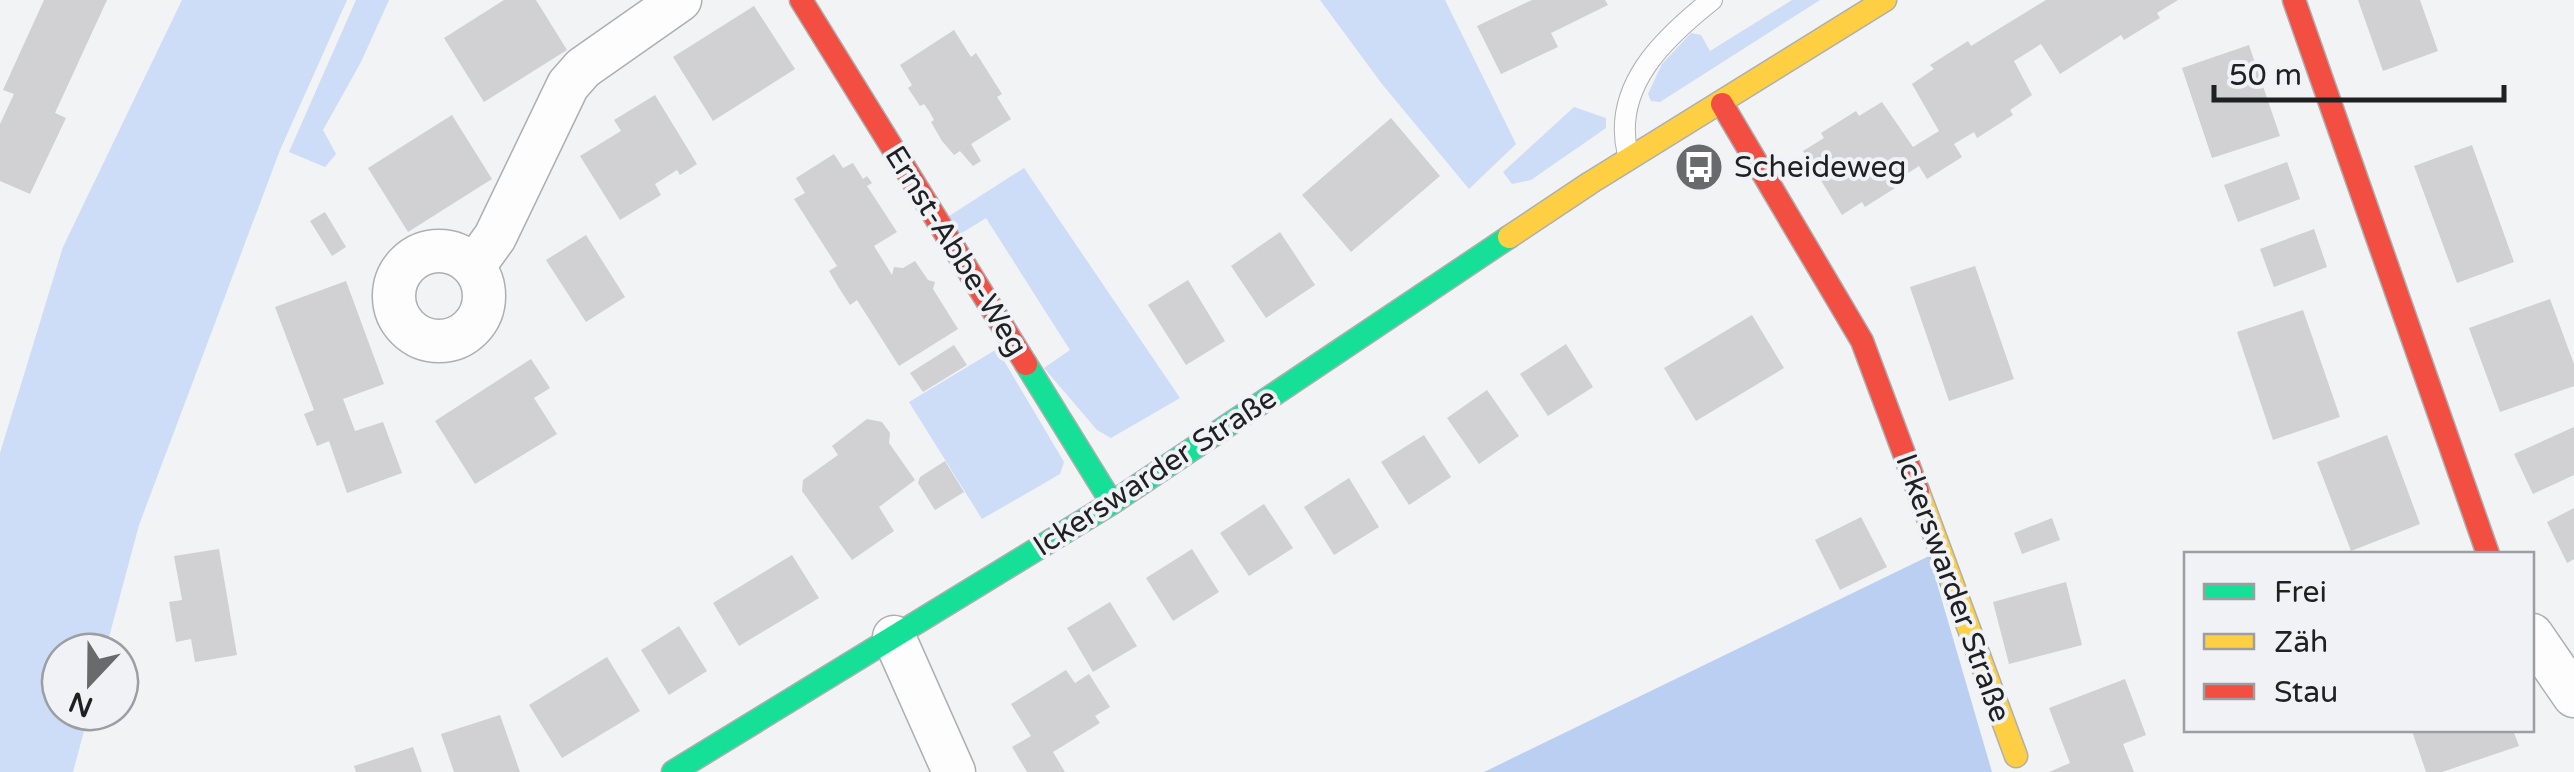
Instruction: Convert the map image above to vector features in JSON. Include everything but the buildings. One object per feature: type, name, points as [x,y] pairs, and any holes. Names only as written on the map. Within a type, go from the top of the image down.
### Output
[{"type":"street","points":[[474,266],[495,237],[568,86],[582,68],[680,0]]},
{"type":"street","name":"Ernst-Abbe-Weg","points":[[801,0],[1112,503]]},
{"type":"street","name":"Ickerswarder Straße","points":[[673,772],[1112,503],[1629,160],[1885,0]]},
{"type":"street","points":[[2294,0],[2487,552]]},
{"type":"street","name":"Ickerswarder Straße","points":[[1722,104],[1862,341],[2016,756]]},
{"type":"street","points":[[894,637],[954,772]]},
{"type":"street","points":[[2534,638],[2574,696]]},
{"type":"lane","points":[[1629,160],[1624,117],[1639,74],[1674,30],[1712,0]]},
{"type":"shaded area","points":[[182,0],[347,0],[280,150],[139,525],[110,632],[40,632],[40,732],[84,732],[73,772],[0,772],[0,453],[63,247]]},
{"type":"shaded area","points":[[356,0],[389,0],[361,62],[323,130],[336,154],[325,167],[289,152]]},
{"type":"shaded area","points":[[1320,0],[1445,0],[1516,144],[1469,189],[1382,84]]},
{"type":"shaded area","points":[[1792,0],[1820,0],[1660,102],[1651,101],[1648,94],[1662,64],[1691,33],[1701,35],[1710,51]]},
{"type":"shaded area","points":[[1574,107],[1606,118],[1606,128],[1531,180],[1512,184],[1503,172]]},
{"type":"shaded area","points":[[1024,168],[1180,398],[1111,438],[1097,430],[1044,368],[1070,350],[986,218],[960,234],[946,218]]},
{"type":"shaded area","points":[[997,349],[1064,462],[1060,474],[982,519],[909,402]]},
{"type":"shaded area","points":[[1929,556],[1992,772],[1484,772]]},
{"type":"traffic: fast","points":[[673,772],[1112,503],[1509,237]]},
{"type":"traffic: fast","points":[[1026,364],[1112,503]]},
{"type":"traffic: slow","points":[[1509,237],[1885,0]]},
{"type":"traffic: slow","points":[[1918,491],[2016,756]]},
{"type":"traffic: jam","points":[[801,0],[1026,364]]},
{"type":"traffic: jam","points":[[2294,0],[2487,552]]},
{"type":"traffic: jam","points":[[1722,104],[1862,341],[1918,491]]},
{"type":"place","name":"Scheideweg","points":[[1699,167]]}]
